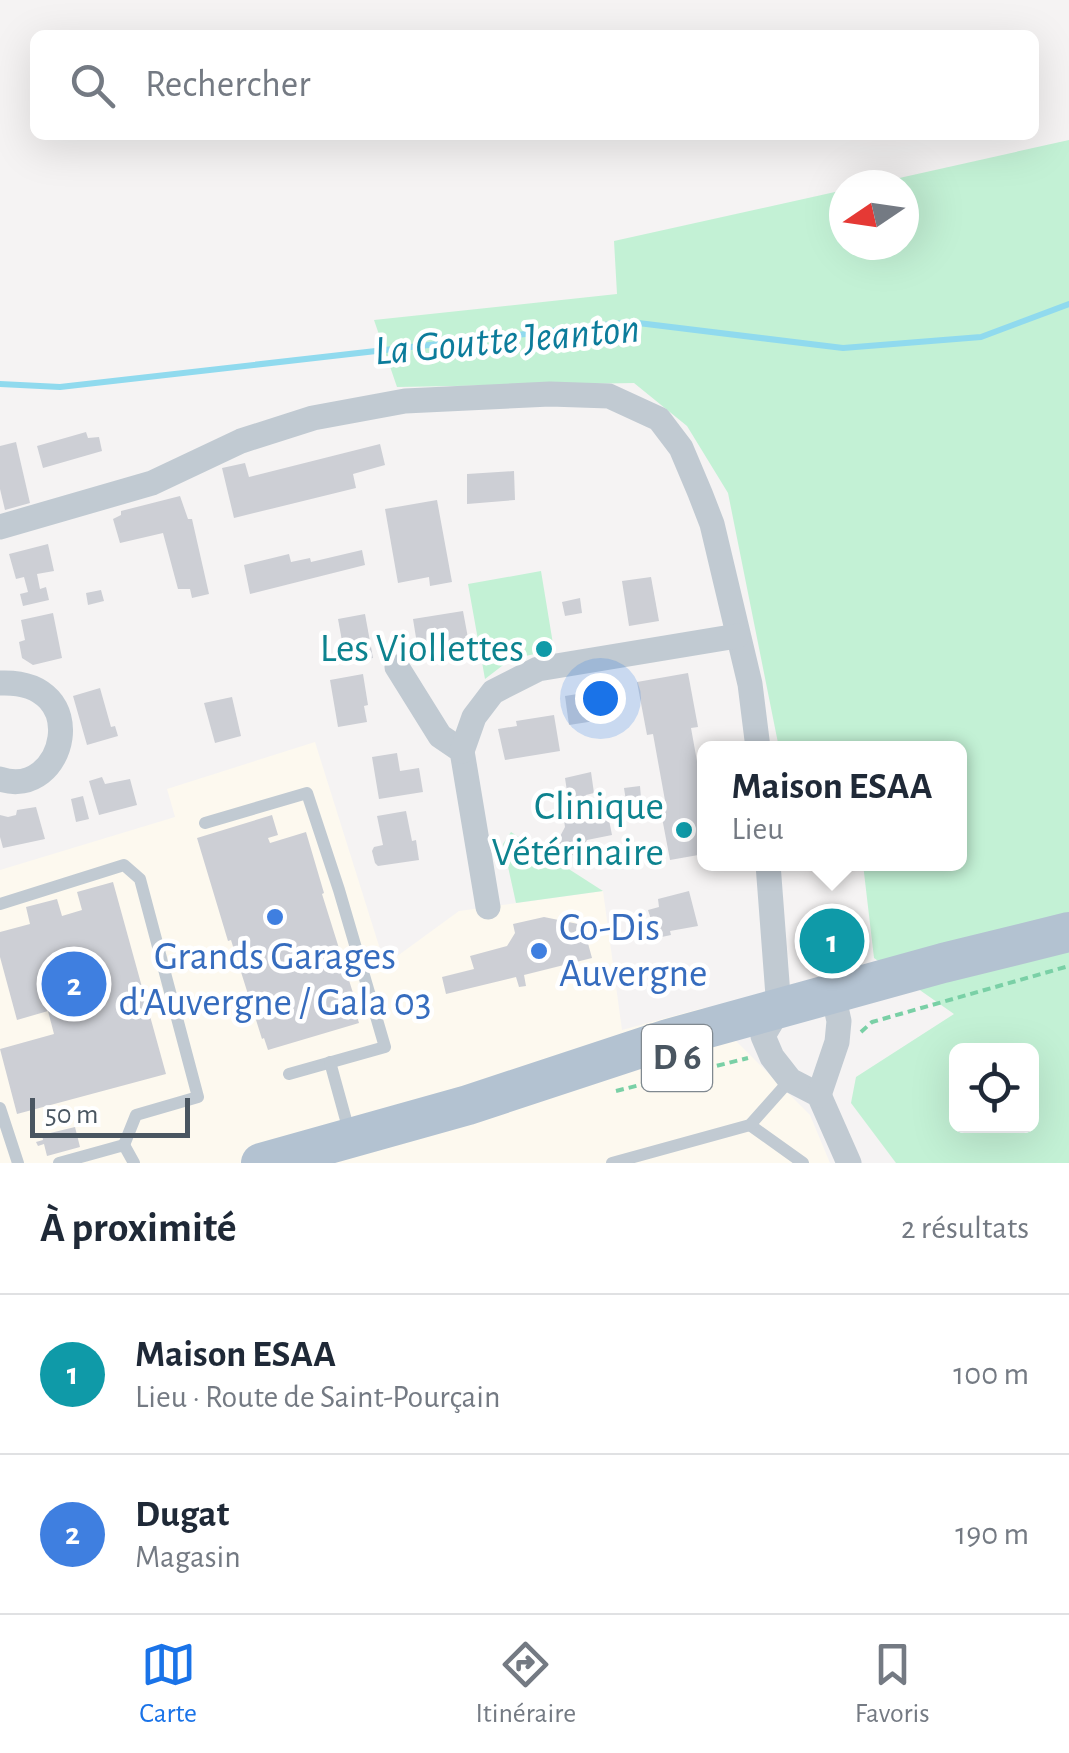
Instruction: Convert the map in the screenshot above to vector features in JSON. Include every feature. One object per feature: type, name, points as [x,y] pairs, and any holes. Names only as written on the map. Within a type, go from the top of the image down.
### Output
[{"type":"main road","name":"D 6","points":[[836,1017],[1069,932]]},
{"type":"main road","name":"D 6","points":[[262,1163],[468,1105],[668,1039],[771,1034],[998,971],[1069,947]]},
{"type":"street","points":[[0,527],[152,483],[241,442],[313,418],[406,401],[550,394],[610,396],[658,419],[681,448],[712,524],[750,684],[757,741]]},
{"type":"street","points":[[488,907],[462,752],[474,717],[493,692],[538,669],[738,636]]},
{"type":"street","points":[[397,667],[440,736],[462,752]]},
{"type":"street","points":[[0,683],[20,682],[34,687],[52,701],[61,725],[59,748],[49,766],[30,778],[6,782],[0,779]]},
{"type":"street","points":[[768,871],[771,1034],[790,1080],[818,1094]]},
{"type":"street","points":[[836,1017],[818,1094],[849,1163]]},
{"type":"lane","points":[[205,824],[306,793],[386,1047],[289,1074]]},
{"type":"lane","points":[[0,904],[124,865],[140,880],[198,1096],[136,1115],[124,1146]]},
{"type":"lane","points":[[330,1062],[352,1138]]},
{"type":"lane","points":[[612,1163],[750,1125],[790,1080]]},
{"type":"lane","points":[[0,1108],[18,1163]]},
{"type":"lane","points":[[750,1125],[803,1163]]},
{"type":"lane","points":[[59,1163],[124,1146]]},
{"type":"lane","points":[[124,1146],[134,1163]]},
{"type":"path","points":[[836,1017],[854,1040],[872,1022],[1069,966]]},
{"type":"path","points":[[603,1094],[762,1056],[771,1034]]},
{"type":"shaded area","points":[[315,742],[385,965],[459,911],[603,891],[622,1030],[703,1008],[810,1115],[830,1163],[0,1163],[0,870],[175,817],[167,789]]},
{"type":"green space","points":[[1069,140],[1069,1163],[896,1163],[851,1103],[856,1077],[954,1014],[874,958],[864,871],[967,871],[967,741],[778,741],[728,493],[687,426],[634,383],[397,387],[374,320],[617,294],[614,241],[829,193],[829,260],[919,260],[919,174]]},
{"type":"green space","points":[[541,571],[554,650],[511,659],[485,679],[468,584]]},
{"type":"green space","points":[[511,832],[603,891],[516,903],[503,844]]},
{"type":"building","points":[[86,432],[88,438],[99,437],[102,451],[43,468],[37,446]]},
{"type":"building","points":[[16,442],[30,503],[5,510],[0,489],[0,446]]},
{"type":"building","points":[[380,444],[385,465],[353,474],[356,488],[234,518],[222,468],[245,463],[249,477]]},
{"type":"building","points":[[514,471],[515,500],[467,504],[467,474]]},
{"type":"building","points":[[180,496],[188,519],[192,519],[209,594],[192,598],[190,589],[178,589],[163,533],[120,543],[113,519],[121,511]]},
{"type":"building","points":[[437,500],[452,582],[430,586],[429,577],[398,583],[385,509]]},
{"type":"building","points":[[48,544],[54,571],[37,574],[40,589],[46,587],[49,600],[23,606],[20,594],[28,592],[24,577],[16,579],[9,554]]},
{"type":"building","points":[[362,550],[365,565],[250,594],[244,565],[289,554],[291,562],[310,558],[311,562]]},
{"type":"building","points":[[651,577],[659,621],[629,626],[622,581]]},
{"type":"building","points":[[101,590],[104,601],[88,605],[86,593]]},
{"type":"building","points":[[580,598],[582,613],[565,616],[562,602]]},
{"type":"building","points":[[463,611],[468,638],[418,650],[413,619]]},
{"type":"building","points":[[53,613],[62,658],[33,665],[22,658],[19,642],[25,640],[21,620]]},
{"type":"building","points":[[365,614],[373,658],[346,663],[338,619]]},
{"type":"building","points":[[688,673],[698,727],[691,728],[697,761],[697,855],[670,860],[660,807],[666,806],[653,734],[647,735],[637,682]]},
{"type":"building","points":[[363,674],[367,722],[338,727],[330,680]]},
{"type":"building","points":[[100,688],[111,727],[115,726],[118,736],[87,745],[73,696]]},
{"type":"building","points":[[609,689],[614,718],[569,725],[565,696]]},
{"type":"building","points":[[232,697],[241,736],[215,743],[204,703]]},
{"type":"building","points":[[554,715],[560,751],[505,760],[498,729],[517,726],[516,721]]},
{"type":"building","points":[[397,753],[400,771],[419,768],[423,792],[379,799],[372,757]]},
{"type":"building","points":[[591,772],[594,793],[586,795],[590,813],[607,810],[612,835],[587,840],[577,858],[556,844],[565,827],[561,799],[568,798],[565,778]]},
{"type":"building","points":[[102,777],[105,784],[130,779],[137,805],[99,815],[89,781]]},
{"type":"building","points":[[640,786],[641,798],[626,801],[624,788]]},
{"type":"building","points":[[83,796],[89,819],[76,822],[71,799]]},
{"type":"building","points":[[36,807],[45,839],[3,848],[0,815],[8,817],[16,815],[17,810]]},
{"type":"building","points":[[406,811],[419,860],[378,866],[372,851],[383,845],[377,816]]},
{"type":"building","name":"Grands Garages d'Auvergne / Gala 03","points":[[272,815],[278,835],[268,838],[270,843],[306,832],[359,1023],[268,1050],[231,940],[228,941],[197,838]]},
{"type":"building","points":[[113,882],[166,1074],[17,1114],[0,1049],[54,1034],[48,1011],[17,1020],[0,957],[0,932],[30,924],[26,907],[57,899],[62,916],[82,910],[77,892]]},
{"type":"building","points":[[689,891],[698,926],[670,931],[671,935],[657,938],[648,910],[659,907],[658,899]]},
{"type":"building","points":[[846,914],[851,954],[816,958],[815,918]]},
{"type":"building","name":"Co-Dis Auvergne","points":[[544,917],[583,925],[592,958],[524,975],[526,986],[519,987],[516,977],[446,994],[442,977],[474,969],[470,956],[507,946],[515,933],[513,924]]},
{"type":"building","points":[[75,1127],[80,1147],[47,1156],[44,1144],[38,1146],[36,1142],[43,1140],[42,1135]]},
{"type":"waterway","name":"La Goutte Jeanton","points":[[0,384],[60,387],[630,322],[843,348],[981,337],[1069,304]]},
{"type":"place","name":"Les Viollettes","points":[[544,649]]},
{"type":"place","name":"Clinique Vétérinaire","points":[[684,830]]},
{"type":"place","name":"Grands Garages d'Auvergne / Gala 03","points":[[275,917]]},
{"type":"place","name":"Maison ESAA","points":[[832,941]]},
{"type":"place","name":"Co-Dis Auvergne","points":[[539,951]]},
{"type":"place","name":"Dugat","points":[[74,984]]}]
